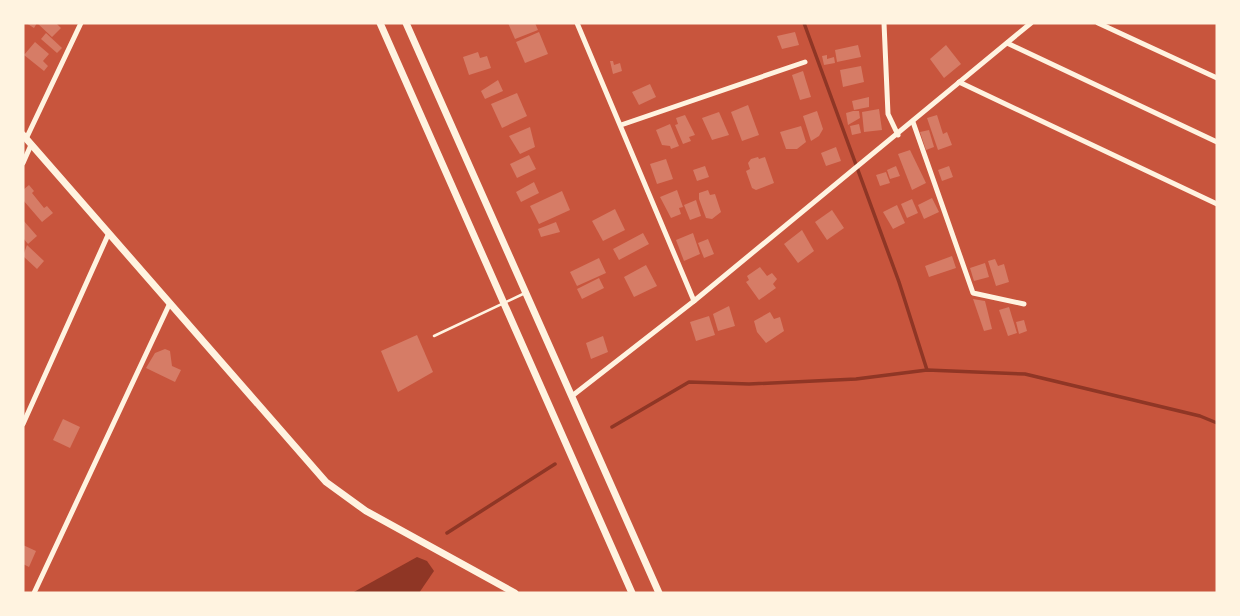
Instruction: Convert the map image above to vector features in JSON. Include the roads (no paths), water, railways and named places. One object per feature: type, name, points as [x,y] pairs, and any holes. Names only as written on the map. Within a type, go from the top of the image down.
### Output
[{"type":"main road","points":[[380,23],[632,593]]},
{"type":"main road","points":[[406,23],[659,593]]},
{"type":"main road","points":[[27,140],[326,482],[366,511],[516,593]]},
{"type":"street","points":[[23,163],[27,140],[81,23]]},
{"type":"street","points":[[577,23],[694,301]]},
{"type":"street","points":[[884,23],[888,114],[898,135]]},
{"type":"street","points":[[572,396],[694,301],[1031,23]]},
{"type":"street","points":[[1098,23],[1217,78]]},
{"type":"street","points":[[1007,43],[1217,142]]},
{"type":"street","points":[[621,125],[805,62]]},
{"type":"street","points":[[960,82],[1217,204]]},
{"type":"street","points":[[913,122],[973,293],[1024,304]]},
{"type":"street","points":[[23,424],[108,235]]},
{"type":"street","points":[[34,593],[169,304]]},
{"type":"lane","points":[[434,336],[526,293]]},
{"type":"waterway","points":[[804,23],[899,282],[927,370]]},
{"type":"waterway","points":[[612,427],[689,382],[749,384],[856,379],[927,370],[1025,374],[1200,416],[1217,423]]},
{"type":"waterway","points":[[447,533],[555,464]]}]
